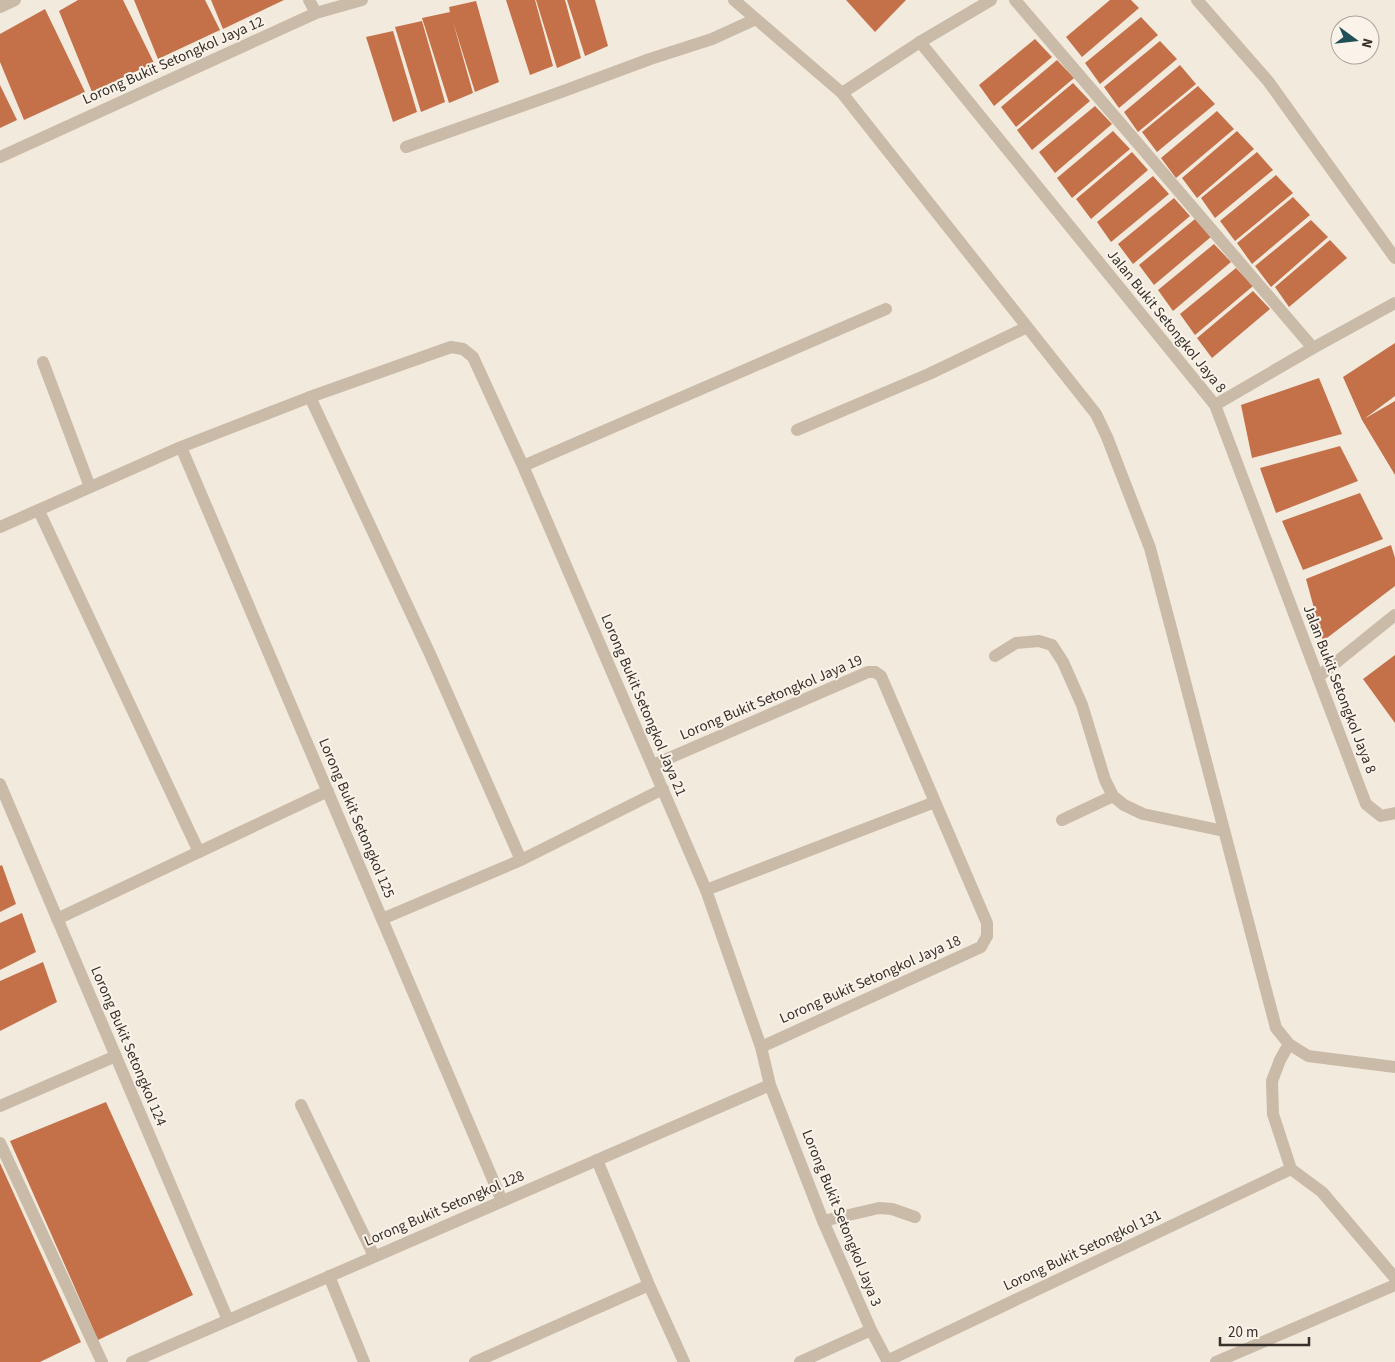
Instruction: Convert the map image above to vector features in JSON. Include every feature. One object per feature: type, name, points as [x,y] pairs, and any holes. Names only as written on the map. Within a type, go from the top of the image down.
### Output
[{"type":"street","points":[[0,7],[15,0]]},
{"type":"street","points":[[309,0],[316,14]]},
{"type":"street","name":"Lorong Bukit Setongkol Jaya 12","points":[[0,157],[316,14],[362,0]]},
{"type":"street","points":[[734,0],[842,93],[1096,414],[1107,437],[1150,548],[1276,1028],[1289,1044],[1308,1056],[1395,1068]]},
{"type":"street","points":[[842,93],[920,42],[991,0]]},
{"type":"street","points":[[1015,0],[1313,348]]},
{"type":"street","points":[[1197,0],[1268,82],[1395,258]]},
{"type":"street","points":[[406,147],[650,59],[712,39],[756,19]]},
{"type":"street","name":"Jalan Bukit Setongkol Jaya 8","points":[[920,42],[1214,405],[1366,804],[1381,816],[1395,813]]},
{"type":"street","points":[[1214,405],[1395,303]]},
{"type":"street","points":[[523,466],[886,309]]},
{"type":"street","points":[[797,430],[929,374],[1027,326]]},
{"type":"street","name":"Lorong Bukit Setongkol Jaya 21","points":[[310,397],[451,347],[463,349],[473,357],[523,466],[706,890],[761,1047],[770,1085]]},
{"type":"street","points":[[43,362],[90,487]]},
{"type":"street","points":[[0,527],[182,447],[310,397],[430,654],[521,860]]},
{"type":"street","name":"Lorong Bukit Setongkol 125","points":[[182,447],[502,1201]]},
{"type":"street","points":[[39,511],[199,852]]},
{"type":"street","points":[[1318,677],[1395,615]]},
{"type":"street","points":[[996,656],[1016,643],[1039,641],[1052,646],[1063,662],[1082,705],[1105,780],[1114,796],[1124,805],[1143,814],[1224,831]]},
{"type":"street","name":"Lorong Bukit Setongkol Jaya 19","points":[[652,765],[868,672],[875,672],[881,676],[935,802]]},
{"type":"street","name":"Lorong Bukit Setongkol 124","points":[[1,789],[228,1320]]},
{"type":"street","points":[[382,919],[521,860],[663,789]]},
{"type":"street","points":[[57,919],[328,792]]},
{"type":"street","points":[[1062,820],[1114,796]]},
{"type":"street","points":[[706,890],[935,802]]},
{"type":"street","name":"Lorong Bukit Setongkol Jaya 18","points":[[761,1047],[981,947],[987,936],[987,923],[935,802]]},
{"type":"street","points":[[1289,1044],[1272,1081],[1273,1114],[1291,1168],[1322,1192],[1395,1278]]},
{"type":"street","points":[[0,1106],[116,1056]]},
{"type":"street","name":"Lorong Bukit Setongkol 128","points":[[132,1362],[770,1085]]},
{"type":"street","name":"Lorong Bukit Setongkol Jaya 3","points":[[770,1085],[823,1221],[871,1330],[888,1361]]},
{"type":"street","points":[[301,1105],[374,1256]]},
{"type":"street","points":[[0,1143],[102,1362]]},
{"type":"street","points":[[597,1160],[649,1285],[684,1362]]},
{"type":"street","name":"Lorong Bukit Setongkol 131","points":[[888,1361],[1291,1168]]},
{"type":"street","points":[[823,1221],[879,1208],[892,1209],[915,1217]]},
{"type":"street","points":[[329,1276],[364,1362]]},
{"type":"street","points":[[475,1362],[649,1285]]},
{"type":"street","points":[[1216,1362],[1395,1285]]},
{"type":"street","points":[[800,1362],[871,1330]]},
{"type":"building","points":[[78,0],[123,0],[154,63],[92,92],[59,11]]},
{"type":"building","points":[[134,0],[205,0],[220,30],[158,59]]},
{"type":"building","points":[[211,0],[284,0],[223,29]]},
{"type":"building","points":[[506,0],[535,0],[553,66],[530,75]]},
{"type":"building","points":[[536,0],[565,0],[581,58],[557,68]]},
{"type":"building","points":[[567,0],[595,0],[608,46],[585,56]]},
{"type":"building","points":[[846,0],[906,0],[875,32]]},
{"type":"building","points":[[1110,0],[1131,0],[1139,8],[1082,57],[1066,37]]},
{"type":"building","points":[[476,1],[499,82],[475,92],[453,22],[473,93],[449,103],[422,18],[450,12],[449,7]]},
{"type":"building","points":[[45,9],[85,92],[24,120],[0,62],[0,34]]},
{"type":"building","points":[[1141,17],[1158,35],[1100,84],[1085,63]]},
{"type":"building","points":[[422,21],[445,102],[421,112],[395,27]]},
{"type":"building","points":[[393,31],[417,112],[393,122],[366,37]]},
{"type":"building","points":[[1035,39],[1052,57],[994,106],[979,85]]},
{"type":"building","points":[[1160,41],[1177,59],[1119,108],[1104,87]]},
{"type":"building","points":[[1057,60],[1074,78],[1016,127],[1001,107]]},
{"type":"building","points":[[1180,65],[1196,84],[1138,132],[1124,112]]},
{"type":"building","points":[[1073,83],[1090,101],[1032,150],[1017,130]]},
{"type":"building","points":[[0,85],[17,120],[0,128]]},
{"type":"building","points":[[1198,86],[1215,104],[1157,152],[1142,132]]},
{"type":"building","points":[[1095,106],[1112,124],[1055,173],[1039,152]]},
{"type":"building","points":[[1217,111],[1234,129],[1176,178],[1161,158]]},
{"type":"building","points":[[1113,131],[1130,149],[1072,198],[1057,178]]},
{"type":"building","points":[[1237,131],[1254,149],[1197,198],[1182,178]]},
{"type":"building","points":[[1132,152],[1148,170],[1091,219],[1076,199]]},
{"type":"building","points":[[1257,152],[1273,170],[1215,218],[1201,198]]},
{"type":"building","points":[[1276,175],[1293,193],[1235,241],[1220,221]]},
{"type":"building","points":[[1153,176],[1169,194],[1111,242],[1097,222]]},
{"type":"building","points":[[1293,197],[1310,215],[1252,264],[1237,243]]},
{"type":"building","points":[[1174,198],[1190,216],[1133,264],[1118,244]]},
{"type":"building","points":[[1195,219],[1212,236],[1154,285],[1139,265]]},
{"type":"building","points":[[1311,220],[1328,237],[1271,287],[1255,266]]},
{"type":"building","points":[[1330,240],[1347,258],[1289,307],[1275,287]]},
{"type":"building","points":[[1214,244],[1231,262],[1173,311],[1158,290]]},
{"type":"building","points":[[1236,268],[1253,286],[1195,335],[1180,314]]},
{"type":"building","points":[[1253,291],[1270,309],[1212,358],[1197,338]]},
{"type":"building","points":[[1395,343],[1395,396],[1364,419],[1395,401],[1395,475],[1362,420],[1343,377]]},
{"type":"building","points":[[1319,378],[1342,434],[1252,458],[1241,405]]},
{"type":"building","points":[[1340,446],[1358,481],[1276,513],[1260,468]]},
{"type":"building","points":[[1360,493],[1383,539],[1303,570],[1282,521]]},
{"type":"building","points":[[1391,545],[1395,558],[1395,586],[1323,641],[1306,579]]},
{"type":"building","points":[[1395,655],[1395,723],[1363,679]]},
{"type":"building","points":[[2,865],[16,904],[0,912],[0,866]]},
{"type":"building","points":[[22,913],[36,952],[0,970],[0,923]]},
{"type":"building","points":[[43,962],[57,1002],[0,1031],[0,981]]},
{"type":"building","points":[[106,1102],[193,1295],[98,1340],[10,1141]]},
{"type":"building","points":[[0,1163],[81,1342],[40,1362],[0,1362]]}]
